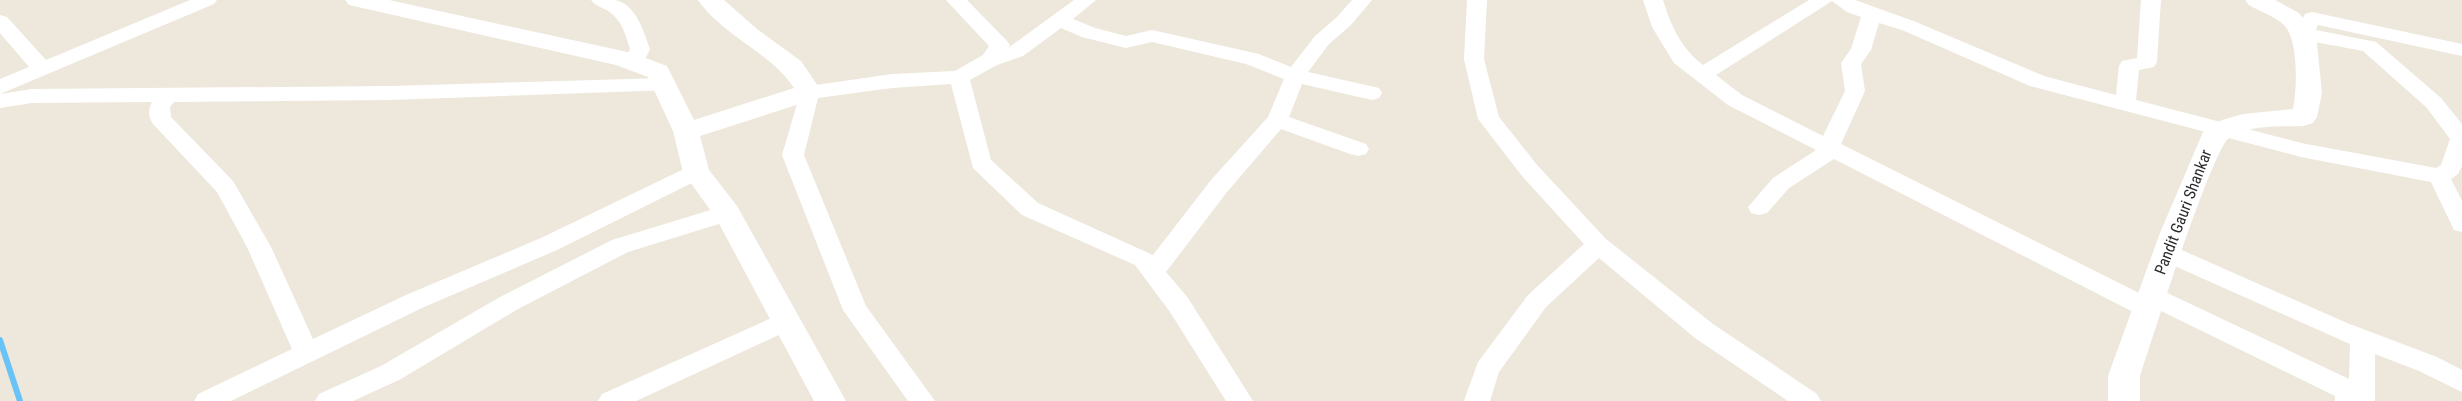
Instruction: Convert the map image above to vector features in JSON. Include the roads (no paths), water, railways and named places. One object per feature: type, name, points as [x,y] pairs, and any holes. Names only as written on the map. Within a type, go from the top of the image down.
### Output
[{"type":"street","points":[[0,87],[207,0]]},
{"type":"street","points":[[357,0],[634,63],[658,72],[686,131],[696,172],[727,213],[830,401]]},
{"type":"street","points":[[601,0],[618,9],[631,23],[640,49],[634,63]]},
{"type":"street","points":[[710,0],[748,34],[792,66],[810,92],[794,155],[855,310],[922,401]]},
{"type":"street","points":[[956,0],[1000,44],[990,60]]},
{"type":"street","points":[[686,131],[810,92],[892,81],[959,77],[990,60],[1016,52],[1086,0]]},
{"type":"street","points":[[1154,272],[1219,186],[1277,120],[1294,76],[1322,40],[1344,21],[1362,0]]},
{"type":"street","points":[[1477,0],[1474,60],[1489,119],[1530,172],[1598,245],[1704,331],[1808,401]]},
{"type":"street","points":[[1653,0],[1662,27],[1681,58],[1735,100],[2150,302],[2347,390],[2348,401]]},
{"type":"street","points":[[1702,74],[1823,0]]},
{"type":"street","points":[[1841,0],[1854,8],[1909,26],[2037,81],[2301,150],[2439,176],[2450,169],[2462,138],[2434,102],[2369,46],[2304,34],[2291,18],[2257,0]]},
{"type":"street","points":[[2125,103],[2129,66],[2147,62],[2151,0]]},
{"type":"street","points":[[1759,206],[1781,183],[1824,157],[1855,91],[1851,63],[1861,50],[1872,14]]},
{"type":"street","points":[[2221,128],[2245,123],[2304,117],[2310,93],[2304,34],[2312,18],[2462,50]]},
{"type":"street","points":[[0,21],[42,69]]},
{"type":"street","points":[[1060,21],[1089,34],[1126,42],[1152,36],[1252,59],[1294,76],[1372,93]]},
{"type":"street","points":[[959,77],[981,163],[1030,209],[1143,259],[1179,304],[1240,401]]},
{"type":"street","points":[[0,101],[32,96],[390,93],[664,85]]},
{"type":"street","points":[[168,95],[160,106],[160,119],[225,187],[259,247],[307,354]]},
{"type":"street","points":[[1277,120],[1358,149]]},
{"type":"street","name":"Pandit Gauri Shankar","points":[[2124,401],[2124,376],[2167,253],[2212,138],[2221,128]]},
{"type":"street","points":[[207,401],[415,301],[549,244],[696,172]]},
{"type":"street","points":[[2439,176],[2462,224]]},
{"type":"street","points":[[328,401],[390,373],[509,303],[620,246],[727,213]]},
{"type":"street","points":[[1477,401],[1487,369],[1537,301],[1598,245]]},
{"type":"street","points":[[2167,253],[2362,339],[2428,364],[2462,382]]},
{"type":"street","points":[[611,401],[785,321]]},
{"type":"street","points":[[2362,339],[2362,401]]},
{"type":"waterway","points":[[0,340],[20,401]]}]
